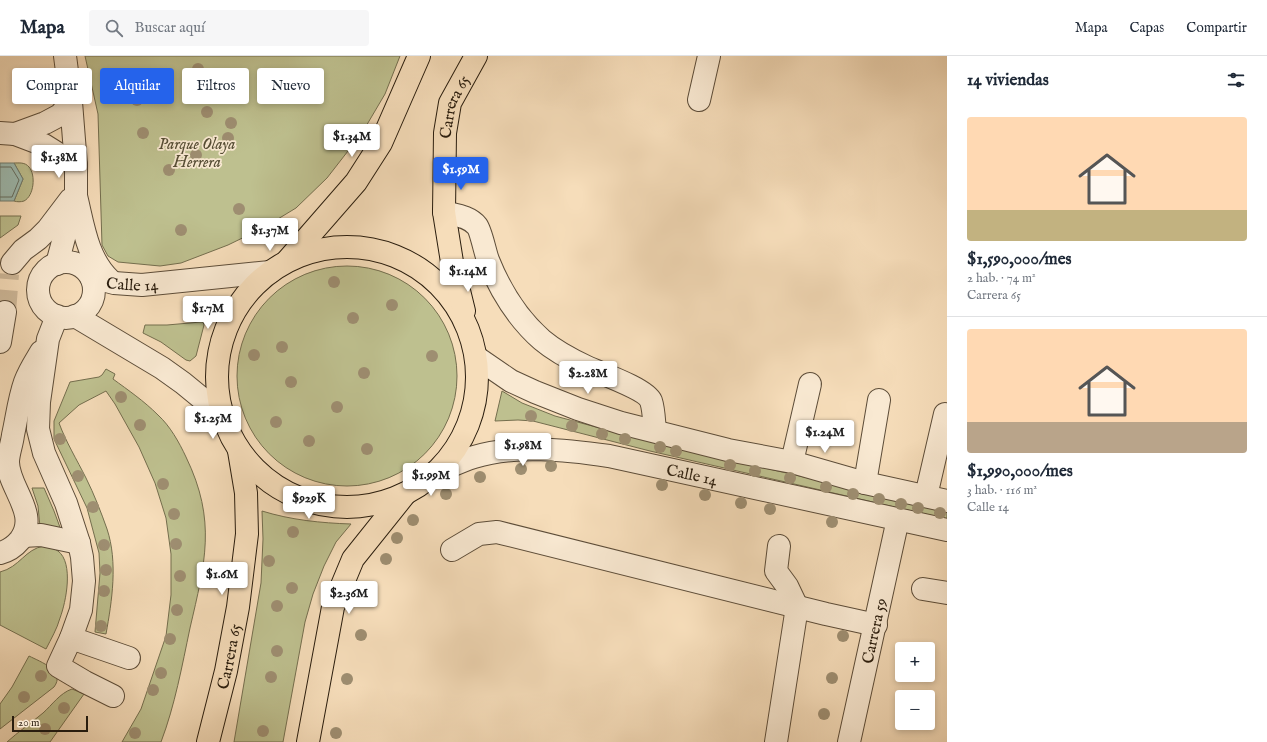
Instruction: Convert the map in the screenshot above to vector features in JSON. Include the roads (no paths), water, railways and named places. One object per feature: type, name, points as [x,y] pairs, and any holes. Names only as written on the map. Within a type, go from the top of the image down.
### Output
[{"type":"main road","points":[[279,266],[322,249],[357,247],[392,255],[423,271],[449,296],[468,326],[474,344],[478,386],[474,410],[466,433],[453,454],[437,472],[405,494],[376,504],[345,508],[314,503],[284,492],[259,474],[238,450],[231,439],[222,415],[216,383],[219,352],[229,321],[246,294],[279,266],[352,188],[381,143],[419,56]]},
{"type":"main road","name":"Carrera 65","points":[[468,326],[452,262],[444,212],[445,133],[450,103],[476,56]]},
{"type":"main road","name":"Carrera 65","points":[[208,742],[226,670],[238,607],[247,534],[246,492],[238,450]]},
{"type":"main road","points":[[308,742],[333,607],[354,559],[405,494]]},
{"type":"street","points":[[65,56],[67,68]]},
{"type":"street","points":[[699,100],[709,56]]},
{"type":"street","points":[[8,134],[45,123],[60,115],[69,104]]},
{"type":"street","points":[[71,104],[76,165],[76,193],[86,239],[93,256],[104,274],[114,283]]},
{"type":"street","points":[[8,134],[44,145],[76,165]]},
{"type":"street","points":[[76,193],[52,266],[41,277],[38,286],[39,296],[43,305],[49,312],[66,316],[162,368],[222,415]]},
{"type":"street","points":[[0,553],[15,546],[23,536],[26,525],[24,506],[10,474],[8,462],[20,397],[26,381],[48,339],[66,316],[84,312],[90,305],[94,296],[94,286],[91,277],[85,269],[76,264],[67,262],[52,266],[10,268],[23,250],[38,239],[48,229],[76,193]]},
{"type":"street","points":[[444,212],[467,217],[477,226],[496,280],[510,302],[543,341],[564,355],[587,367],[608,375],[643,393],[650,400],[655,432]]},
{"type":"street","name":"Calle 14","points":[[91,277],[114,283],[155,285],[279,266]]},
{"type":"street","points":[[0,342],[5,312]]},
{"type":"street","points":[[48,339],[39,402],[38,429],[44,453],[66,504],[79,543],[84,581],[81,610],[71,638],[58,666],[113,696]]},
{"type":"street","name":"Calle 14","points":[[476,357],[511,381],[578,409],[655,432],[728,450],[792,462],[865,483],[947,501]]},
{"type":"street","points":[[792,462],[810,384]]},
{"type":"street","points":[[865,483],[879,400]]},
{"type":"street","points":[[926,496],[945,414]]},
{"type":"street","name":"Calle 14","points":[[437,472],[475,457],[508,450],[540,449],[574,451],[616,457],[947,530]]},
{"type":"street","name":"Carrera 59","points":[[849,742],[876,625],[898,519]]},
{"type":"street","points":[[452,550],[479,534],[497,532],[797,607],[876,625]]},
{"type":"street","points":[[23,536],[41,535],[79,543]]},
{"type":"street","points":[[776,742],[797,607],[787,586],[776,571],[779,546]]},
{"type":"street","points":[[923,589],[947,593]]},
{"type":"street","points":[[71,638],[129,658]]},
{"type":"water","points":[[0,163],[14,163],[23,179],[14,201],[0,201]]},
{"type":"tunnel","points":[[5,312],[8,274]]},
{"type":"park label","name":"Parque Olaya Herrera","points":[[197,152]]}]
